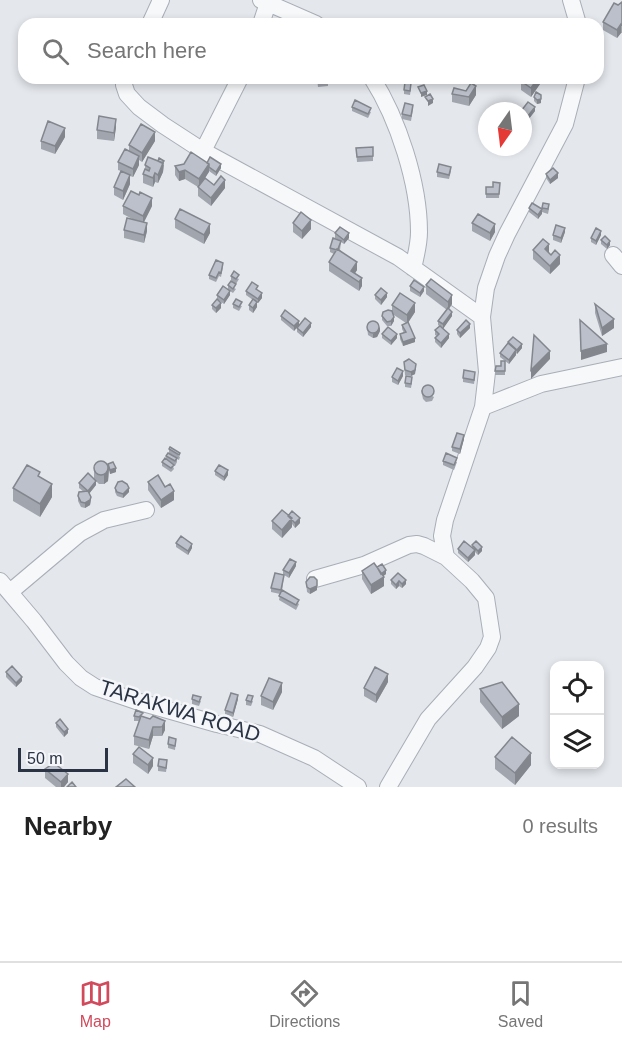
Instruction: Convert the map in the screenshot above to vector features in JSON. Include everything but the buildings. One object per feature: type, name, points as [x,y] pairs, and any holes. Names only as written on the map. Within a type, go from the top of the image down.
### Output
[{"type":"street","points":[[153,18],[161,0]]},
{"type":"street","points":[[571,0],[576,18]]},
{"type":"street","points":[[262,18],[264,1],[302,18]]},
{"type":"street","points":[[124,84],[127,94],[139,107],[203,151],[398,257],[482,317]]},
{"type":"street","points":[[203,151],[237,84]]},
{"type":"street","points":[[375,84],[396,123],[417,206],[419,233],[413,268]]},
{"type":"street","points":[[446,557],[442,536],[445,520],[483,406],[487,372],[482,317],[486,288],[497,256],[565,124],[575,84]]},
{"type":"street","points":[[483,406],[541,384],[622,367]]},
{"type":"street","points":[[5,586],[80,532],[104,520],[146,510]]},
{"type":"street","points":[[315,579],[364,565],[409,545],[417,544],[446,557],[472,581],[486,598],[492,637],[488,648],[475,668],[428,719],[388,787]]},
{"type":"street","name":"TARAKWA ROAD","points":[[5,586],[66,663],[81,678],[95,687],[146,704],[260,734],[314,758],[358,787]]}]
